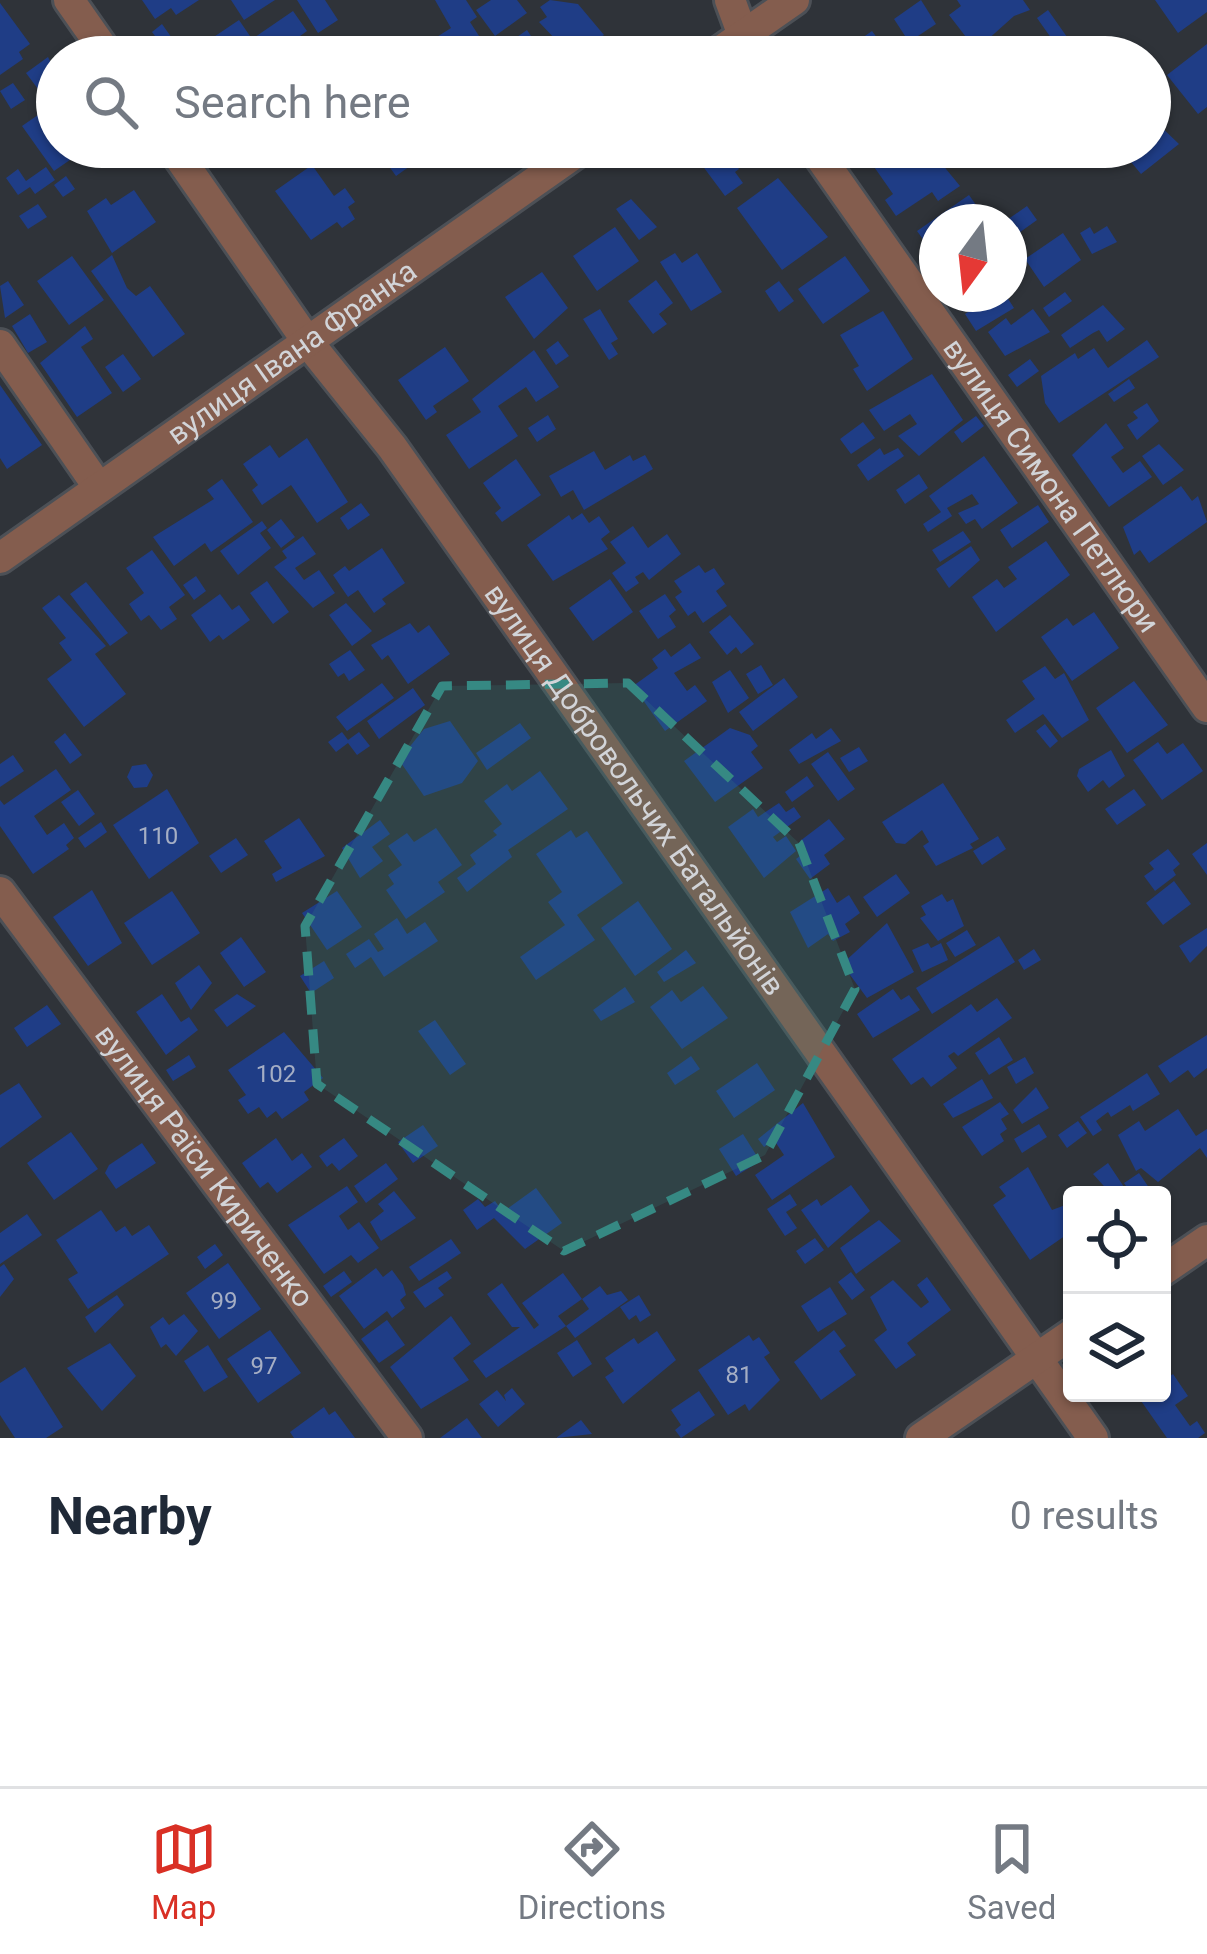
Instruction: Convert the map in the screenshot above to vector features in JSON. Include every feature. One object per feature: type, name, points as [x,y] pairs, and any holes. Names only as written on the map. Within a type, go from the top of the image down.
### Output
[{"type":"street","points":[[69,0],[94,36]]},
{"type":"street","points":[[730,0],[743,36]]},
{"type":"street","points":[[757,36],[794,0]]},
{"type":"street","name":"вулиця Добровольчих Батальйонів","points":[[187,168],[307,341],[392,447],[1093,1438]]},
{"type":"street","name":"вулиця Івана Франка","points":[[0,558],[554,168]]},
{"type":"street","name":"вулиця Симона Петлюри","points":[[828,168],[1207,706]]},
{"type":"street","points":[[0,344],[99,488]]},
{"type":"street","name":"вулиця Раїси Кириченко","points":[[0,892],[407,1438]]},
{"type":"street","points":[[1171,1265],[1207,1240]]},
{"type":"street","points":[[921,1438],[1063,1340]]},
{"type":"highlighted area","points":[[628,683],[799,843],[855,989],[765,1155],[564,1251],[317,1084],[305,926],[442,686]]},
{"type":"building","points":[[142,0],[199,0],[176,15],[171,8],[155,19]]},
{"type":"building","points":[[231,0],[275,0],[244,20]]},
{"type":"building","points":[[297,0],[325,0],[338,20],[318,33]]},
{"type":"building","points":[[435,0],[466,0],[477,17],[470,22],[479,36],[438,36],[451,28]]},
{"type":"building","points":[[491,0],[517,0],[527,13],[495,36],[476,10]]},
{"type":"building","points":[[550,0],[578,4],[604,35],[552,36],[539,22],[547,17],[540,7]]},
{"type":"building","points":[[921,0],[936,24],[918,36],[905,36],[894,19]]},
{"type":"building","points":[[957,0],[1023,0],[1030,10],[1014,16],[992,36],[965,36],[949,15],[961,6]]},
{"type":"building","points":[[1155,0],[1207,0],[1207,12],[1178,33]]},
{"type":"building","points":[[0,3],[30,44],[19,52],[23,59],[0,75]]},
{"type":"building","points":[[1048,10],[1066,36],[1050,36],[1037,18]]},
{"type":"building","points":[[293,11],[307,31],[300,36],[256,36]]},
{"type":"building","points":[[239,20],[250,36],[215,36]]},
{"type":"building","points":[[162,24],[170,36],[155,36],[152,32]]},
{"type":"building","points":[[1207,44],[1207,107],[1198,114],[1171,80],[1171,72]]},
{"type":"building","points":[[36,66],[36,86],[26,73]]},
{"type":"building","points":[[13,83],[25,100],[11,109],[0,91]]},
{"type":"building","points":[[36,116],[36,146],[22,126]]},
{"type":"building","points":[[45,168],[55,180],[35,194],[30,187],[18,195],[6,178],[18,169],[26,181]]},
{"type":"building","points":[[314,168],[334,196],[345,188],[355,202],[348,207],[355,219],[342,228],[337,222],[311,240],[275,191]]},
{"type":"building","points":[[704,168],[738,168],[735,172],[743,183],[725,196]]},
{"type":"building","points":[[875,168],[945,168],[960,186],[938,201],[932,192],[896,216],[885,200],[893,194]]},
{"type":"building","points":[[66,176],[75,189],[63,197],[54,185]]},
{"type":"building","points":[[778,178],[828,237],[782,270],[737,208]]},
{"type":"building","points":[[134,190],[156,222],[112,253],[87,211],[106,198],[111,205]]},
{"type":"building","points":[[631,199],[657,227],[639,240],[616,209]]},
{"type":"building","points":[[38,204],[47,217],[28,229],[19,216]]},
{"type":"building","points":[[1027,206],[1037,220],[1027,227]]},
{"type":"building","points":[[1107,226],[1117,242],[1092,254],[1080,233],[1090,227],[1094,234]]},
{"type":"building","points":[[615,227],[639,261],[597,291],[573,256]]},
{"type":"building","points":[[1063,233],[1081,260],[1044,287],[1027,258]]},
{"type":"building","points":[[675,253],[682,263],[697,253],[722,292],[691,311],[660,262]]},
{"type":"building","points":[[112,255],[127,288],[136,296],[150,286],[185,334],[153,357],[91,271]]},
{"type":"building","points":[[72,256],[104,300],[69,325],[37,281]]},
{"type":"building","points":[[845,256],[870,291],[823,324],[798,289]]},
{"type":"building","points":[[542,272],[568,308],[534,339],[505,297]]},
{"type":"building","points":[[656,280],[673,303],[659,314],[667,324],[653,334],[628,301]]},
{"type":"building","points":[[8,281],[24,305],[5,318],[0,286]]},
{"type":"building","points":[[779,281],[794,301],[779,312],[765,291]]},
{"type":"building","points":[[1065,292],[1072,301],[1049,317],[1043,308]]},
{"type":"building","points":[[1103,305],[1125,329],[1107,342],[1099,330],[1070,348],[1061,335]]},
{"type":"building","points":[[600,309],[618,339],[611,343],[618,354],[609,360],[583,319]]},
{"type":"building","points":[[1033,309],[1050,332],[1005,356],[988,332],[1006,318],[1011,325]]},
{"type":"building","points":[[883,311],[913,359],[867,391],[853,369],[859,366],[840,335]]},
{"type":"building","points":[[968,312],[1007,312],[976,331]]},
{"type":"building","points":[[30,314],[47,342],[28,353],[12,326]]},
{"type":"building","points":[[85,326],[93,339],[81,347],[112,393],[77,417],[40,363]]},
{"type":"building","points":[[1147,340],[1159,357],[1059,423],[1045,403],[1041,376],[1075,353],[1078,359],[1094,348],[1108,368]]},
{"type":"building","points":[[558,341],[569,356],[556,365],[546,350]]},
{"type":"building","points":[[445,347],[469,381],[433,406],[437,412],[426,420],[398,380]]},
{"type":"building","points":[[534,350],[559,387],[536,402],[526,387],[498,406],[518,436],[469,469],[446,435],[481,412],[472,399]]},
{"type":"building","points":[[123,354],[141,379],[123,392],[105,367]]},
{"type":"building","points":[[1030,359],[1039,371],[1017,387],[1008,375]]},
{"type":"building","points":[[932,374],[963,420],[919,456],[898,436],[917,424],[910,414],[884,431],[869,410]]},
{"type":"building","points":[[1129,379],[1135,388],[1114,402],[1108,394]]},
{"type":"building","points":[[0,385],[42,445],[7,469],[0,458]]},
{"type":"building","points":[[1147,403],[1159,421],[1137,440],[1127,425],[1138,418],[1133,412]]},
{"type":"building","points":[[548,415],[556,429],[537,442],[528,428]]},
{"type":"building","points":[[976,416],[984,426],[962,443],[954,432]]},
{"type":"building","points":[[863,422],[875,438],[851,454],[840,439]]},
{"type":"building","points":[[1106,423],[1124,448],[1111,457],[1123,473],[1140,461],[1152,477],[1109,507],[1072,455]]},
{"type":"building","points":[[307,438],[348,502],[317,523],[291,485],[262,505],[252,490],[258,485],[243,464],[270,445],[279,458]]},
{"type":"building","points":[[1159,444],[1184,470],[1163,485],[1142,456]]},
{"type":"building","points":[[880,448],[884,455],[898,448],[904,456],[868,481],[857,465]]},
{"type":"building","points":[[594,451],[605,470],[630,455],[633,461],[645,455],[653,469],[584,510],[573,490],[561,497],[549,476]]},
{"type":"building","points":[[984,456],[1018,503],[982,529],[975,519],[966,524],[958,513],[979,504],[972,494],[947,508],[952,516],[928,532],[923,524],[941,512],[929,496]]},
{"type":"building","points":[[516,459],[541,495],[502,522],[495,513],[501,508],[483,483]]},
{"type":"building","points":[[919,474],[928,488],[905,504],[896,490]]},
{"type":"building","points":[[222,479],[253,522],[211,552],[205,543],[174,566],[153,537],[214,499],[207,490]]},
{"type":"building","points":[[1181,486],[1192,501],[1198,496],[1207,522],[1149,563],[1140,550],[1134,555],[1123,527]]},
{"type":"building","points":[[361,503],[370,515],[348,530],[340,518]]},
{"type":"building","points":[[1038,505],[1049,522],[1012,548],[1000,530]]},
{"type":"building","points":[[582,513],[589,523],[599,516],[610,532],[601,539],[608,549],[553,581],[527,545],[569,515],[572,520]]},
{"type":"building","points":[[281,519],[295,537],[281,548],[267,530]]},
{"type":"building","points":[[262,521],[267,528],[260,533],[271,548],[238,575],[220,551]]},
{"type":"building","points":[[633,526],[648,548],[667,534],[681,554],[649,580],[643,572],[635,577],[639,583],[626,592],[612,573],[626,563],[610,542]]},
{"type":"building","points":[[963,531],[971,542],[940,562],[932,550]]},
{"type":"building","points":[[303,536],[316,554],[295,568],[304,580],[319,570],[335,593],[313,608],[274,567],[287,558],[282,551]]},
{"type":"building","points":[[1046,541],[1070,575],[996,632],[972,597],[997,579],[1004,588],[1017,579],[1008,567]]},
{"type":"building","points":[[971,546],[980,560],[949,588],[936,569]]},
{"type":"building","points":[[382,548],[405,583],[382,599],[386,604],[374,613],[358,590],[348,597],[333,575],[345,566],[349,571]]},
{"type":"building","points":[[152,550],[185,595],[169,607],[177,619],[161,630],[149,615],[141,621],[129,604],[144,593],[126,568]]},
{"type":"building","points":[[699,565],[705,573],[714,568],[725,584],[716,591],[727,606],[703,623],[695,611],[688,616],[675,597],[682,592],[674,581]]},
{"type":"building","points":[[196,576],[206,591],[194,600],[183,585]]},
{"type":"building","points":[[610,579],[633,612],[593,641],[569,608]]},
{"type":"building","points":[[267,581],[289,612],[273,624],[250,593]]},
{"type":"building","points":[[86,582],[128,633],[110,646],[70,594]]},
{"type":"building","points":[[220,594],[232,610],[239,605],[250,620],[223,640],[219,635],[210,642],[191,615]]},
{"type":"building","points":[[665,594],[676,610],[669,616],[676,627],[658,639],[639,611]]},
{"type":"building","points":[[59,595],[106,646],[95,654],[126,694],[84,727],[47,679],[72,660],[59,643],[66,638],[42,608]]},
{"type":"building","points":[[346,603],[372,631],[352,646],[329,615]]},
{"type":"building","points":[[1094,612],[1119,648],[1072,681],[1041,637],[1067,618],[1073,626]]},
{"type":"building","points":[[730,615],[754,644],[741,654],[736,647],[727,655],[709,632]]},
{"type":"building","points":[[410,623],[418,633],[429,625],[450,654],[408,684],[388,655],[382,660],[371,645]]},
{"type":"building","points":[[690,643],[701,658],[674,673],[687,691],[695,685],[707,701],[665,731],[633,686],[658,668],[652,659],[665,649],[671,657]]},
{"type":"building","points":[[350,650],[365,670],[349,681],[344,673],[338,677],[329,664]]},
{"type":"building","points":[[761,665],[773,685],[758,694],[746,674]]},
{"type":"building","points":[[1045,666],[1055,679],[1064,673],[1089,720],[1062,738],[1043,714],[1015,733],[1006,720],[1035,699],[1022,681]]},
{"type":"building","points":[[730,670],[749,698],[728,713],[712,682]]},
{"type":"building","points":[[784,678],[798,697],[753,731],[739,712]]},
{"type":"building","points":[[1134,681],[1168,725],[1127,753],[1096,708]]},
{"type":"building","points":[[382,683],[394,698],[347,731],[336,717]]},
{"type":"building","points":[[413,688],[425,705],[379,739],[367,721]]},
{"type":"building","points":[[450,721],[478,761],[462,783],[424,796],[399,760],[424,729]]},
{"type":"building","points":[[520,723],[531,738],[487,770],[476,753]]},
{"type":"building","points":[[1045,724],[1058,741],[1050,748],[1036,731]]},
{"type":"building","points":[[730,728],[750,735],[758,746],[751,752],[763,768],[715,802],[684,761]]},
{"type":"building","points":[[831,728],[841,741],[799,764],[789,750],[812,733],[816,739]]},
{"type":"building","points":[[342,732],[348,740],[359,732],[370,746],[357,755],[348,743],[336,752],[328,742]]},
{"type":"building","points":[[65,733],[82,755],[70,764],[54,742]]},
{"type":"building","points":[[1158,742],[1167,754],[1183,743],[1203,771],[1162,800],[1133,760]]},
{"type":"building","points":[[859,747],[868,761],[849,772],[840,758]]},
{"type":"building","points":[[1111,750],[1125,776],[1109,788],[1103,780],[1088,792],[1077,776],[1079,769]]},
{"type":"building","points":[[828,752],[855,789],[838,801],[811,764]]},
{"type":"building","points":[[13,755],[24,771],[0,787],[0,764]]},
{"type":"building","points":[[146,764],[153,775],[147,787],[134,788],[127,777],[132,766]]},
{"type":"building","points":[[56,769],[71,790],[34,816],[47,835],[64,823],[74,838],[66,845],[69,849],[33,874],[0,826],[0,800],[4,805]]},
{"type":"building","points":[[540,771],[568,809],[508,850],[512,857],[467,892],[457,878],[476,864],[470,855],[497,835],[493,831],[502,824],[484,801],[507,784],[512,791]]},
{"type":"building","points":[[807,776],[814,786],[792,802],[785,792]]},
{"type":"building","points":[[943,783],[979,839],[970,844],[973,848],[936,866],[923,846],[929,842],[922,830],[905,844],[896,843],[882,822]]},
{"type":"building","points":[[167,789],[199,843],[149,879],[113,825]]},
{"type":"building","points":[[1134,789],[1146,805],[1117,825],[1105,809]]},
{"type":"building","points":[[78,790],[95,814],[79,826],[61,802]]},
{"type":"building","points":[[779,803],[786,812],[794,807],[801,817],[773,837],[777,842],[786,836],[796,851],[764,878],[728,827],[753,809],[758,817]]},
{"type":"building","points":[[299,818],[325,856],[276,882],[272,874],[282,868],[264,841]]},
{"type":"building","points":[[829,819],[845,839],[824,855],[830,864],[810,879],[796,859],[807,851],[800,841]]},
{"type":"building","points":[[380,820],[390,834],[372,847],[383,861],[360,878],[342,848]]},
{"type":"building","points":[[101,822],[107,832],[85,848],[78,838]]},
{"type":"building","points":[[436,828],[462,865],[438,882],[445,892],[406,919],[386,890],[394,884],[388,875],[402,865],[388,846],[407,833],[414,842]]},
{"type":"building","points":[[571,830],[576,838],[587,831],[623,883],[577,915],[595,940],[536,980],[520,957],[565,925],[548,902],[562,892],[536,854]]},
{"type":"building","points":[[998,836],[1006,849],[982,865],[973,851]]},
{"type":"building","points":[[236,838],[248,855],[221,873],[209,856]]},
{"type":"building","points":[[1207,843],[1207,875],[1192,854]]},
{"type":"building","points":[[1168,849],[1180,864],[1173,870],[1176,875],[1155,891],[1144,876],[1154,869],[1149,863]]},
{"type":"building","points":[[896,874],[910,893],[877,917],[863,897]]},
{"type":"building","points":[[1174,881],[1191,904],[1163,925],[1146,903]]},
{"type":"building","points":[[828,888],[837,903],[849,895],[860,913],[845,924],[850,932],[833,941],[828,934],[808,948],[790,912]]},
{"type":"building","points":[[92,890],[122,943],[88,966],[53,917]]},
{"type":"building","points":[[172,891],[200,933],[152,965],[124,923]]},
{"type":"building","points":[[337,891],[362,927],[327,950],[302,913]]},
{"type":"building","points":[[942,894],[947,902],[953,899],[964,926],[938,941],[920,918],[926,915],[921,906]]},
{"type":"building","points":[[638,901],[672,949],[635,976],[601,928]]},
{"type":"building","points":[[397,918],[407,934],[425,922],[438,941],[384,977],[371,957],[355,968],[346,954],[369,939],[378,952],[384,949],[374,934]]},
{"type":"building","points":[[887,923],[914,972],[867,998],[842,964]]},
{"type":"building","points":[[1207,928],[1207,946],[1190,963],[1179,946]]},
{"type":"building","points":[[967,930],[976,945],[955,957],[946,943]]},
{"type":"building","points":[[999,936],[1015,962],[932,1014],[916,988]]},
{"type":"building","points":[[241,937],[266,972],[244,987],[220,953]]},
{"type":"building","points":[[928,943],[931,948],[941,943],[948,960],[922,972],[912,950]]},
{"type":"building","points":[[1034,949],[1041,960],[1024,970],[1018,960]]},
{"type":"building","points":[[686,950],[696,963],[664,982],[657,972]]},
{"type":"building","points":[[324,961],[334,978],[311,993],[300,976]]},
{"type":"building","points":[[199,965],[212,983],[191,1010],[175,983]]},
{"type":"building","points":[[703,986],[728,1018],[682,1049],[650,1007],[672,990],[681,1002]]},
{"type":"building","points":[[625,987],[635,1002],[601,1021],[593,1010]]},
{"type":"building","points":[[893,989],[901,1000],[909,995],[920,1010],[873,1038],[857,1014]]},
{"type":"building","points":[[162,994],[181,1022],[189,1017],[198,1030],[166,1055],[136,1012]]},
{"type":"building","points":[[237,994],[256,1006],[227,1027],[214,1010]]},
{"type":"building","points":[[997,998],[1012,1018],[958,1056],[954,1052],[948,1056],[957,1068],[931,1087],[923,1077],[911,1085],[892,1059],[971,1004],[977,1012]]},
{"type":"building","points":[[47,1005],[61,1024],[27,1047],[14,1028]]},
{"type":"building","points":[[435,1020],[466,1064],[450,1075],[418,1031]]},
{"type":"building","points":[[284,1032],[323,1078],[304,1092],[309,1100],[282,1119],[276,1111],[267,1118],[259,1107],[248,1114],[238,1100],[246,1095],[228,1070]]},
{"type":"building","points":[[1207,1035],[1207,1068],[1194,1078],[1188,1070],[1170,1083],[1158,1066]]},
{"type":"building","points":[[999,1037],[1013,1060],[989,1075],[975,1053]]},
{"type":"building","points":[[189,1055],[196,1067],[173,1081],[166,1070]]},
{"type":"building","points":[[691,1056],[700,1069],[675,1085],[667,1073]]},
{"type":"building","points":[[1025,1057],[1034,1073],[1016,1084],[1007,1067]]},
{"type":"building","points":[[757,1063],[775,1090],[734,1118],[716,1091]]},
{"type":"building","points":[[1147,1073],[1160,1094],[1133,1111],[1130,1105],[1111,1117],[1108,1112],[1096,1121],[1102,1130],[1093,1136],[1080,1117]]},
{"type":"building","points":[[982,1079],[993,1098],[953,1118],[943,1104]]},
{"type":"building","points":[[19,1083],[42,1117],[0,1148],[0,1095]]},
{"type":"building","points":[[1036,1087],[1049,1108],[1022,1124],[1013,1110]]},
{"type":"building","points":[[1000,1102],[1009,1114],[1001,1119],[1007,1129],[1000,1134],[1004,1141],[982,1156],[962,1127]]},
{"type":"building","points":[[803,1103],[835,1157],[772,1200],[755,1175],[784,1155],[774,1140],[764,1147],[758,1139]]},
{"type":"building","points":[[1178,1109],[1196,1136],[1207,1129],[1207,1158],[1200,1148],[1158,1182],[1141,1168],[1136,1171],[1118,1135],[1139,1121],[1145,1131]]},
{"type":"building","points":[[1078,1121],[1087,1133],[1067,1148],[1058,1135]]},
{"type":"building","points":[[1039,1124],[1047,1137],[1022,1153],[1014,1139]]},
{"type":"building","points":[[423,1125],[438,1146],[413,1163],[398,1142]]},
{"type":"building","points":[[71,1132],[98,1169],[54,1200],[27,1163]]},
{"type":"building","points":[[743,1134],[760,1161],[736,1176],[719,1149]]},
{"type":"building","points":[[276,1138],[292,1161],[302,1153],[312,1167],[277,1193],[268,1182],[260,1188],[242,1163]]},
{"type":"building","points":[[344,1138],[358,1156],[339,1171],[332,1163],[327,1167],[319,1156]]},
{"type":"building","points":[[142,1143],[156,1163],[116,1189],[105,1173],[109,1165]]},
{"type":"building","points":[[386,1163],[398,1179],[366,1203],[354,1186]]},
{"type":"building","points":[[1108,1163],[1123,1186],[1104,1186],[1093,1174]]},
{"type":"building","points":[[1028,1167],[1052,1210],[1063,1206],[1063,1237],[1030,1260],[993,1205],[1006,1196],[999,1187]]},
{"type":"building","points":[[1139,1173],[1148,1186],[1126,1186]]},
{"type":"building","points":[[851,1185],[870,1211],[828,1248],[801,1210],[817,1199],[821,1206]]},
{"type":"building","points":[[347,1186],[358,1202],[339,1216],[348,1230],[359,1222],[379,1248],[358,1263],[351,1255],[324,1274],[288,1225]]},
{"type":"building","points":[[536,1188],[562,1223],[525,1249],[494,1218],[477,1230],[463,1210],[478,1199],[485,1207],[495,1201],[503,1212]]},
{"type":"building","points":[[394,1191],[416,1218],[381,1241],[370,1222],[384,1211],[378,1204]]},
{"type":"building","points":[[790,1194],[797,1205],[786,1212],[797,1228],[785,1236],[767,1209]]},
{"type":"building","points":[[101,1210],[116,1232],[125,1226],[132,1236],[149,1225],[169,1254],[88,1309],[68,1279],[78,1273],[56,1240]]},
{"type":"building","points":[[27,1214],[42,1235],[0,1264],[0,1233]]},
{"type":"building","points":[[879,1220],[901,1241],[856,1274],[840,1248]]},
{"type":"building","points":[[815,1238],[824,1250],[805,1264],[796,1251]]},
{"type":"building","points":[[451,1239],[461,1253],[419,1281],[409,1267]]},
{"type":"building","points":[[215,1244],[223,1255],[205,1269],[197,1257]]},
{"type":"building","points":[[228,1263],[261,1309],[219,1339],[186,1293]]},
{"type":"building","points":[[4,1264],[14,1279],[0,1297],[0,1267]]},
{"type":"building","points":[[376,1268],[383,1277],[392,1270],[403,1285],[406,1295],[400,1300],[405,1308],[392,1318],[387,1311],[364,1329],[339,1296]]},
{"type":"building","points":[[344,1271],[352,1282],[331,1297],[323,1286]]},
{"type":"building","points":[[447,1271],[452,1278],[438,1288],[444,1295],[425,1308],[413,1292]]},
{"type":"building","points":[[851,1272],[865,1290],[852,1300],[838,1282]]},
{"type":"building","points":[[563,1273],[582,1299],[558,1316],[566,1326],[486,1378],[473,1361],[520,1327],[512,1327],[487,1294],[502,1283],[534,1329],[539,1325],[522,1303]]},
{"type":"building","points":[[927,1277],[951,1310],[907,1343],[916,1355],[896,1369],[874,1340],[887,1330],[870,1297],[893,1280],[921,1308],[929,1302],[917,1285]]},
{"type":"building","points":[[600,1286],[607,1295],[621,1291],[628,1300],[575,1338],[566,1326],[589,1309],[582,1299]]},
{"type":"building","points":[[830,1287],[847,1314],[818,1332],[801,1306]]},
{"type":"building","points":[[117,1295],[124,1305],[95,1333],[85,1317]]},
{"type":"building","points":[[639,1295],[651,1315],[640,1322],[636,1315],[629,1320],[620,1307]]},
{"type":"building","points":[[184,1314],[198,1331],[176,1356],[166,1344],[161,1348],[150,1327],[163,1317],[169,1325]]},
{"type":"building","points":[[451,1316],[471,1344],[453,1358],[469,1380],[421,1409],[390,1367]]},
{"type":"building","points":[[387,1320],[405,1345],[379,1363],[361,1339]]},
{"type":"building","points":[[270,1330],[301,1373],[258,1403],[227,1359]]},
{"type":"building","points":[[834,1330],[846,1346],[839,1351],[856,1375],[821,1400],[794,1362]]},
{"type":"building","points":[[657,1331],[676,1360],[623,1404],[605,1377],[614,1371],[605,1358],[634,1338],[638,1344]]},
{"type":"building","points":[[749,1335],[753,1341],[759,1337],[770,1353],[764,1357],[780,1380],[749,1411],[745,1404],[728,1415],[698,1370]]},
{"type":"building","points":[[577,1340],[592,1364],[573,1377],[557,1353]]},
{"type":"building","points":[[110,1343],[136,1376],[102,1411],[67,1368]]},
{"type":"building","points":[[208,1345],[228,1377],[204,1392],[184,1361]]},
{"type":"building","points":[[25,1367],[63,1427],[46,1438],[15,1438],[0,1415],[0,1383]]},
{"type":"building","points":[[1171,1375],[1188,1396],[1175,1405],[1190,1426],[1197,1421],[1205,1433],[1198,1438],[1167,1438],[1142,1402],[1171,1402]]},
{"type":"building","points":[[512,1388],[525,1404],[498,1427],[479,1404],[497,1390],[506,1401],[504,1395]]},
{"type":"building","points":[[699,1391],[715,1415],[681,1438],[675,1430],[681,1425],[671,1410]]},
{"type":"building","points":[[324,1407],[329,1415],[335,1411],[355,1438],[294,1438],[290,1432]]},
{"type":"building","points":[[467,1418],[482,1438],[440,1438]]},
{"type":"building","points":[[581,1420],[592,1434],[556,1438]]}]
